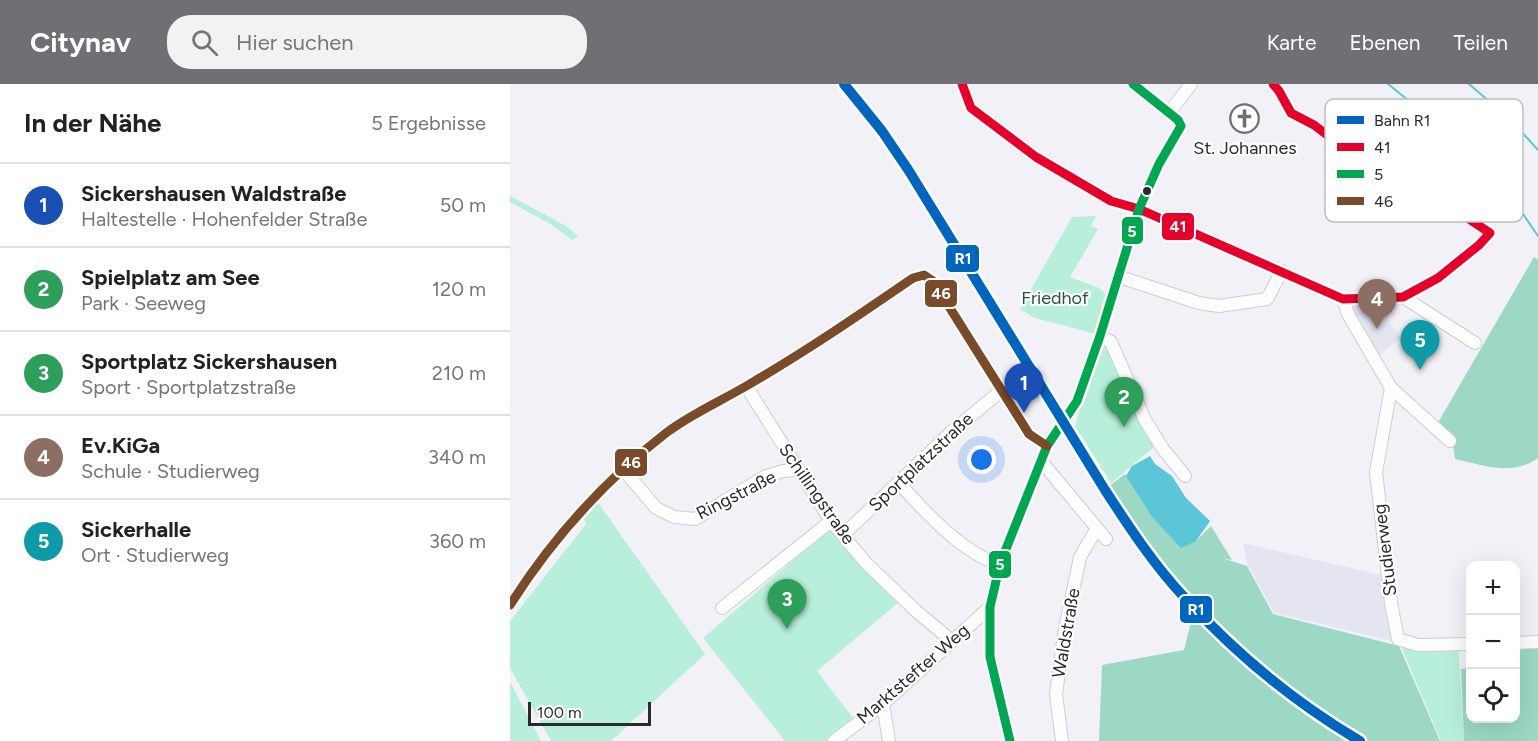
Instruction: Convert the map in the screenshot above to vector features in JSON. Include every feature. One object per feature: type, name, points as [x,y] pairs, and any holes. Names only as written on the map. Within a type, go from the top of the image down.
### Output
[{"type":"street","points":[[962,84],[971,108],[1036,157],[1111,201],[1139,209],[1343,298],[1403,297],[1438,278],[1479,245],[1490,233],[1474,222]]},
{"type":"street","points":[[1010,741],[990,657],[990,607],[1000,564],[1047,446],[1077,401],[1120,277],[1139,209],[1159,164],[1181,126],[1179,120],[1133,84]]},
{"type":"street","points":[[1168,113],[1191,84]]},
{"type":"street","points":[[1273,84],[1279,91],[1287,116],[1314,125],[1325,134]]},
{"type":"street","points":[[1120,277],[1200,303],[1219,306],[1267,299],[1282,271]]},
{"type":"street","points":[[510,605],[533,569],[574,519],[623,469],[668,432],[832,334],[913,278],[924,275],[933,281],[1029,434],[1047,446]]},
{"type":"street","points":[[1403,297],[1475,343]]},
{"type":"street","points":[[1343,298],[1353,324],[1390,388],[1450,441]]},
{"type":"street","points":[[1100,336],[1111,342],[1145,420],[1163,449],[1185,476]]},
{"type":"street","name":"Schillingstraße","points":[[746,386],[831,521],[866,563],[916,611],[952,641]]},
{"type":"street","name":"Studierweg","points":[[1390,388],[1376,472],[1391,603],[1398,639],[1418,645],[1466,644]]},
{"type":"street","name":"Sportplatzstraße","points":[[843,535],[950,433],[1001,391]]},
{"type":"street","points":[[1041,461],[1096,530],[1106,539]]},
{"type":"street","name":"Ringstraße","points":[[623,469],[656,508],[674,517],[695,519],[764,477],[783,471],[797,470]]},
{"type":"street","points":[[899,483],[924,511],[979,557],[1000,564]]},
{"type":"street","points":[[722,608],[831,521]]},
{"type":"street","name":"Waldstraße","points":[[1062,741],[1056,694],[1064,634],[1080,557],[1096,530]]},
{"type":"street","name":"Marktstefter Weg","points":[[834,741],[883,704],[990,607]]},
{"type":"street","points":[[1520,643],[1538,642]]},
{"type":"street","points":[[883,704],[889,741]]},
{"type":"shaded area","points":[[1387,301],[1388,320],[1401,338],[1377,357],[1351,309],[1355,304]]},
{"type":"shaded area","points":[[1243,543],[1385,576],[1393,641],[1274,613],[1247,563]]},
{"type":"green space","points":[[510,196],[566,226],[578,236],[572,240],[552,225],[510,202]]},
{"type":"green space","name":"Friedhof","points":[[1096,216],[1091,226],[1098,229],[1070,277],[1099,288],[1110,298],[1096,334],[1035,318],[1020,309],[1072,217]]},
{"type":"green space","points":[[1534,257],[1538,260],[1538,458],[1528,464],[1508,468],[1497,468],[1455,459],[1453,444],[1436,426]]},
{"type":"green space","points":[[1108,347],[1141,424],[1154,447],[1111,483],[1075,426],[1098,349]]},
{"type":"green space","points":[[1125,474],[1151,516],[1164,528],[1196,541],[1211,526],[1232,560],[1222,558],[1247,566],[1273,614],[1399,646],[1440,741],[1099,741],[1102,665],[1184,650],[1196,602],[1157,556],[1109,486]]},
{"type":"green space","points":[[594,497],[705,654],[611,741],[551,741],[510,668],[510,621],[586,524],[581,511]]},
{"type":"green space","points":[[830,529],[899,602],[817,671],[853,718],[826,741],[785,741],[703,638]]},
{"type":"green space","points":[[1398,639],[1458,643],[1464,741],[1441,741]]},
{"type":"green space","points":[[1538,643],[1538,741],[1464,741],[1461,669],[1466,668],[1466,723],[1520,723],[1520,644]]},
{"type":"green space","points":[[510,682],[541,741],[510,741]]},
{"type":"water","points":[[1150,456],[1155,464],[1172,476],[1186,498],[1210,521],[1196,541],[1181,548],[1151,516],[1126,476],[1132,466]]},
{"type":"waterway","points":[[1388,84],[1407,99]]},
{"type":"waterway","points":[[1469,84],[1486,99]]},
{"type":"waterway","points":[[1523,133],[1538,150]]},
{"type":"waterway","points":[[1523,214],[1538,236]]},
{"type":"rail line","name":"R1","points":[[844,84],[882,131],[909,171],[1105,490],[1162,572],[1224,638],[1267,676],[1312,710],[1360,741]]},
{"type":"transit line","name":"41","points":[[962,84],[971,108],[1036,157],[1111,201],[1139,209],[1343,299],[1403,297],[1438,278],[1479,245],[1490,233],[1474,222]]},
{"type":"transit line","name":"5","points":[[1010,741],[990,657],[990,607],[1000,564],[1047,446],[1077,401],[1100,336],[1139,209],[1159,164],[1181,126],[1178,120],[1133,84]]},
{"type":"transit line","name":"41","points":[[1273,84],[1291,113],[1325,133]]},
{"type":"transit line","name":"46","points":[[510,605],[561,534],[600,491],[643,451],[676,426],[790,360],[913,278],[924,275],[933,281],[1029,434],[1047,446]]},
{"type":"place","name":"St. Johannes","points":[[1245,119]]},
{"type":"place","name":"Ev.KiGa","points":[[1377,329]]},
{"type":"place","name":"Sickerhalle","points":[[1420,370]]},
{"type":"place","name":"Sickershausen Waldstraße","points":[[1024,413]]},
{"type":"place","name":"Spielplatz am See","points":[[1124,427]]},
{"type":"place","name":"Sportplatz Sickershausen","points":[[787,629]]}]
